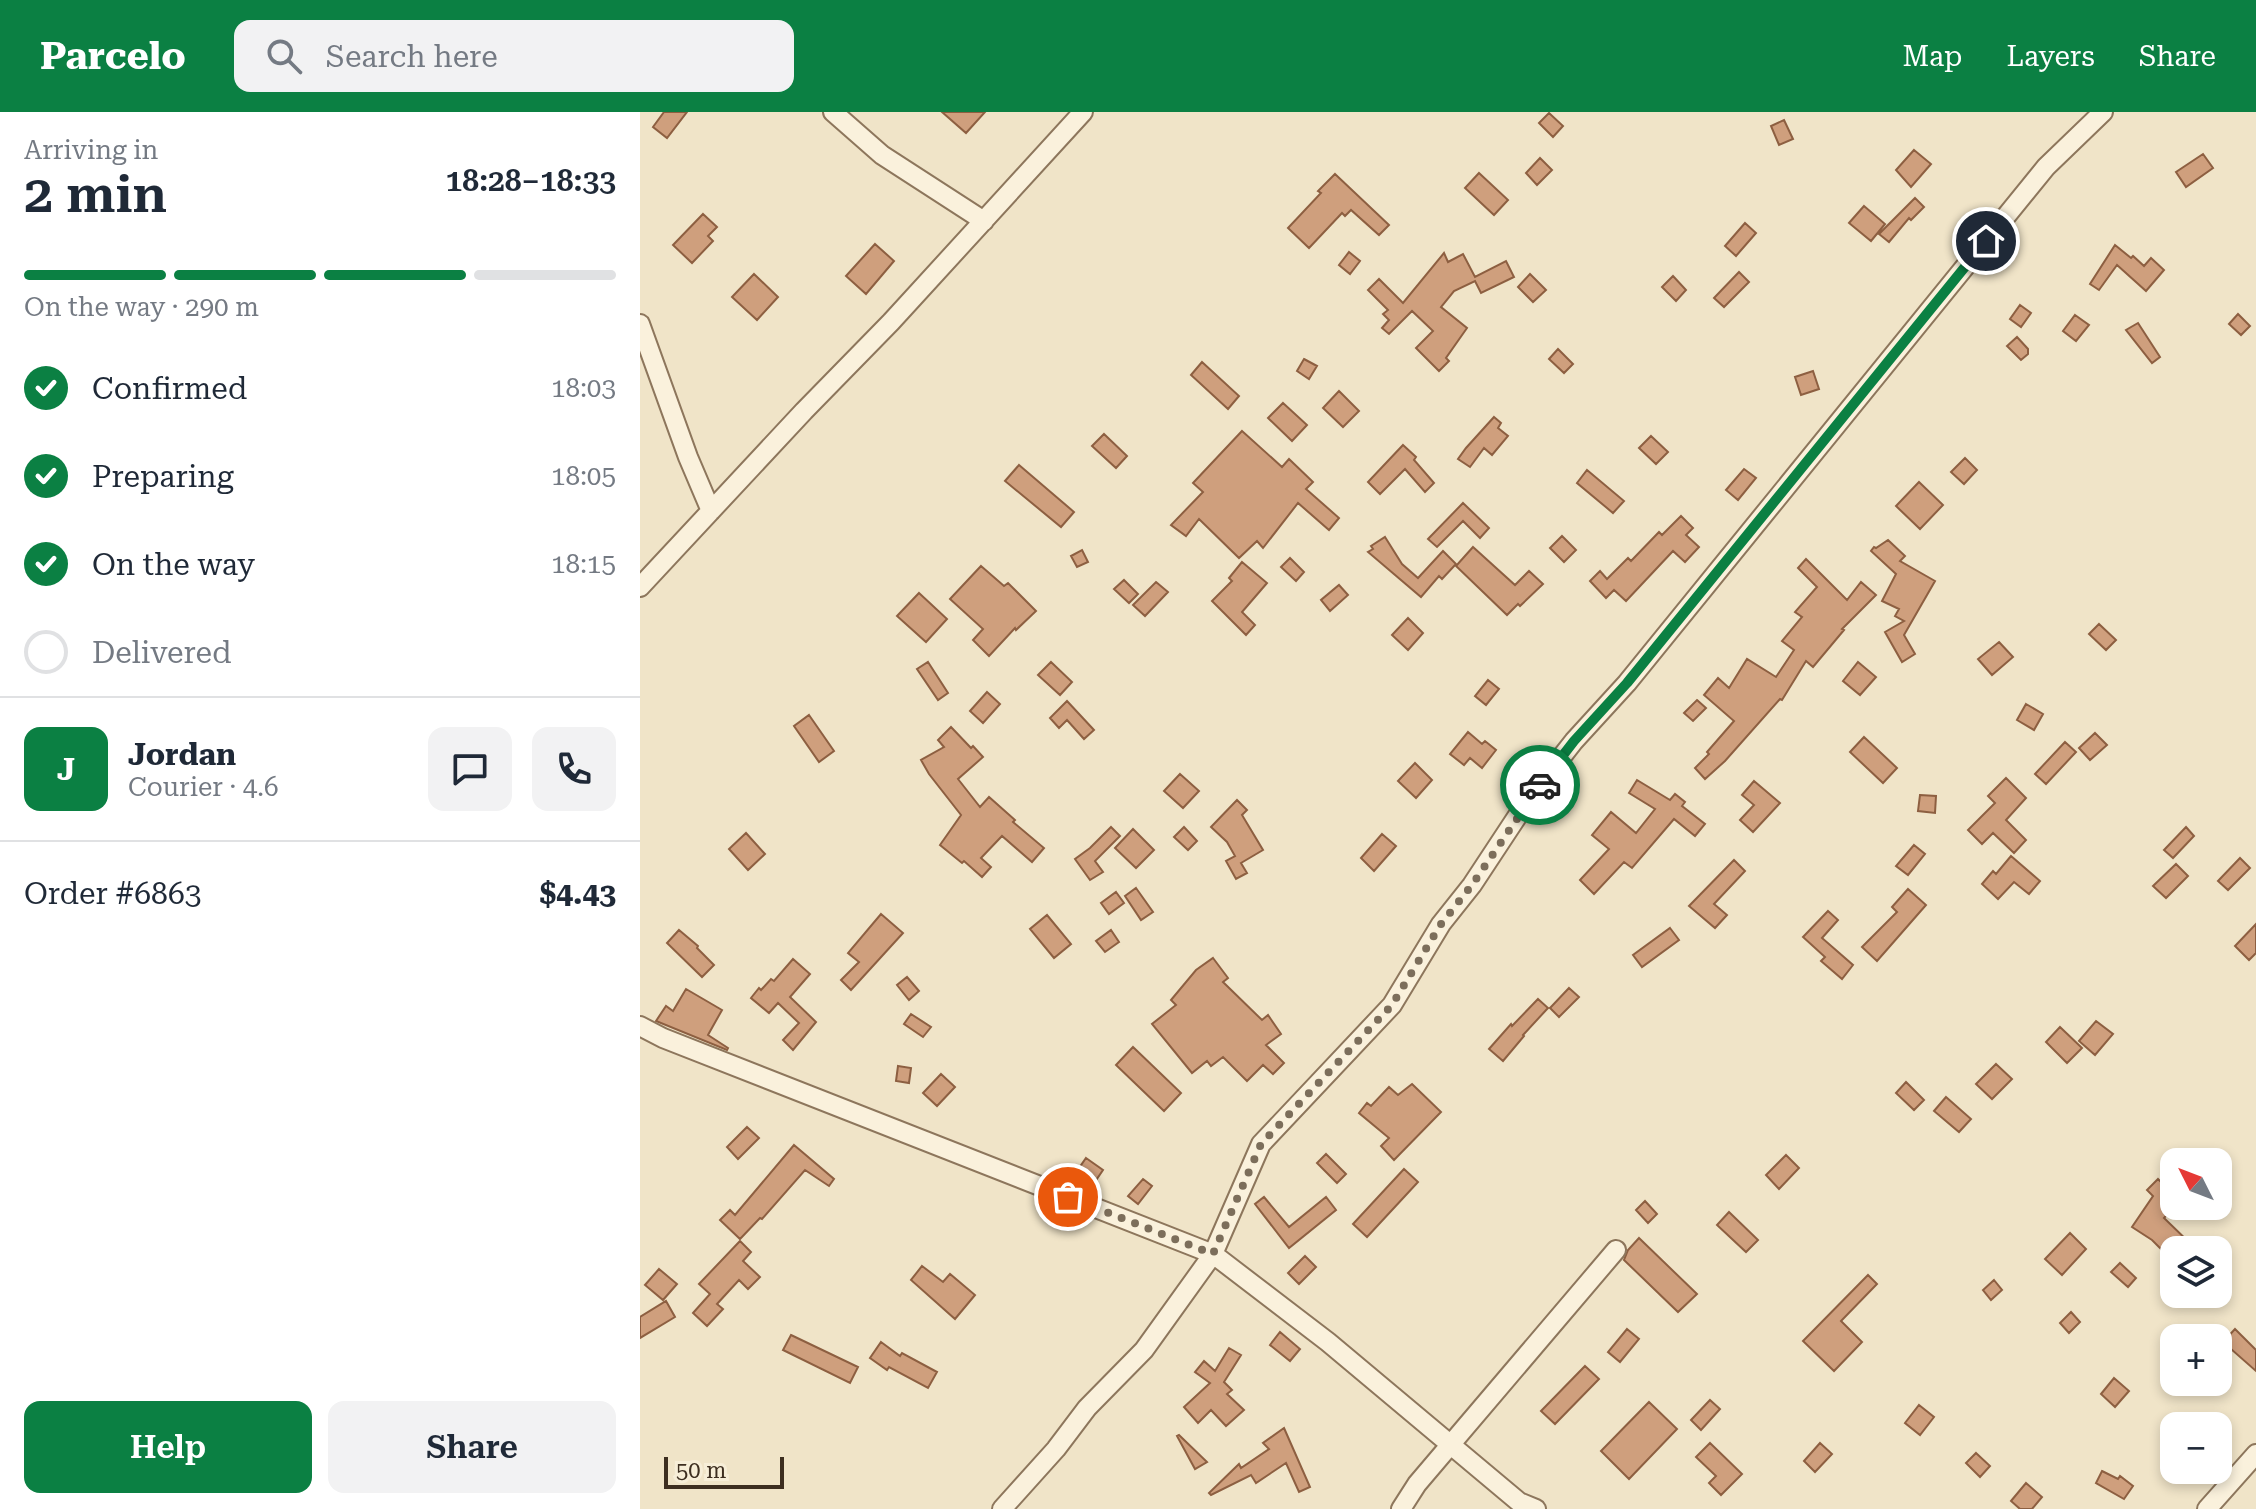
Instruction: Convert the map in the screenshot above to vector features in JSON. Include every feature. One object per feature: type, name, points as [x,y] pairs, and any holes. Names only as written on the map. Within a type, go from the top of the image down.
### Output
[{"type":"street","points":[[833,112],[882,155],[984,221]]},
{"type":"street","points":[[640,587],[891,322],[1083,112]]},
{"type":"street","points":[[1002,1509],[1056,1449],[1087,1408],[1144,1350],[1213,1254],[1261,1144],[1392,1005],[1441,924],[1472,885],[1530,797],[1574,741],[1627,683],[2046,167],[2103,112]]},
{"type":"street","points":[[640,324],[711,511]]},
{"type":"street","points":[[640,1026],[663,1038],[1213,1254],[1328,1342],[1519,1502],[1536,1509]]},
{"type":"street","points":[[1401,1509],[1417,1484],[1616,1250]]},
{"type":"street","points":[[2207,1509],[2256,1454]]},
{"type":"building","points":[[664,112],[687,112],[667,138],[653,127]]},
{"type":"building","points":[[942,112],[985,112],[966,133]]},
{"type":"building","points":[[1549,113],[1563,126],[1553,137],[1539,123]]},
{"type":"building","points":[[1784,120],[1793,139],[1779,145],[1771,126]]},
{"type":"building","points":[[1914,150],[1931,164],[1911,187],[1896,170]]},
{"type":"building","points":[[2203,154],[2213,168],[2186,187],[2176,172]]},
{"type":"building","points":[[1540,158],[1552,170],[1537,185],[1526,173]]},
{"type":"building","points":[[1479,173],[1508,200],[1494,215],[1465,188]]},
{"type":"building","points":[[1335,174],[1389,225],[1379,235],[1351,210],[1345,216],[1342,213],[1309,248],[1288,228]]},
{"type":"building","points":[[1915,198],[1924,207],[1911,220],[1909,218],[1889,242],[1879,234]]},
{"type":"building","points":[[1864,206],[1885,224],[1871,241],[1849,223]]},
{"type":"building","points":[[703,214],[717,227],[708,236],[713,241],[692,263],[673,245]]},
{"type":"building","points":[[1745,223],[1756,233],[1736,256],[1725,246]]},
{"type":"building","points":[[875,244],[894,261],[866,294],[846,276]]},
{"type":"building","points":[[2115,245],[2144,266],[2151,258],[2164,270],[2146,291],[2117,265],[2099,290],[2090,284]]},
{"type":"building","points":[[1349,252],[1360,261],[1350,274],[1339,265]]},
{"type":"building","points":[[1444,253],[1448,262],[1463,254],[1475,277],[1506,261],[1514,277],[1481,293],[1475,281],[1454,291],[1441,307],[1467,328],[1446,358],[1449,361],[1439,371],[1416,348],[1433,331],[1412,311],[1389,334],[1382,328],[1389,320],[1383,314],[1388,310],[1368,290],[1379,279],[1403,303]]},
{"type":"building","points":[[1739,272],[1749,282],[1724,307],[1714,298]]},
{"type":"building","points":[[754,274],[778,297],[757,320],[732,297]]},
{"type":"building","points":[[1530,274],[1546,290],[1533,302],[1518,287]]},
{"type":"building","points":[[1673,276],[1686,290],[1676,301],[1662,287]]},
{"type":"building","points":[[2020,305],[2031,313],[2021,327],[2010,319]]},
{"type":"building","points":[[2238,314],[2250,326],[2241,335],[2229,324]]},
{"type":"building","points":[[2075,315],[2089,325],[2076,341],[2063,331]]},
{"type":"building","points":[[2138,323],[2160,357],[2152,363],[2126,330]]},
{"type":"building","points":[[2017,337],[2028,349],[2028,354],[2021,360],[2007,346]]},
{"type":"building","points":[[1558,349],[1573,364],[1564,373],[1549,359]]},
{"type":"building","points":[[1304,359],[1317,366],[1309,379],[1297,371]]},
{"type":"building","points":[[1202,362],[1239,396],[1228,409],[1191,375]]},
{"type":"building","points":[[1813,371],[1819,389],[1801,395],[1795,377]]},
{"type":"building","points":[[1339,391],[1359,411],[1343,427],[1323,408]]},
{"type":"building","points":[[1283,403],[1307,425],[1292,441],[1268,418]]},
{"type":"building","points":[[1494,417],[1501,423],[1498,428],[1508,436],[1492,455],[1484,448],[1470,467],[1458,459]]},
{"type":"building","points":[[1242,431],[1282,467],[1289,459],[1313,482],[1306,489],[1339,518],[1329,530],[1298,503],[1263,548],[1257,541],[1239,558],[1199,519],[1186,536],[1171,525],[1203,492],[1193,483]]},
{"type":"building","points":[[1104,434],[1127,456],[1116,468],[1092,446]]},
{"type":"building","points":[[1651,436],[1668,452],[1656,464],[1639,448]]},
{"type":"building","points":[[1403,445],[1416,457],[1414,460],[1434,483],[1425,492],[1405,469],[1380,494],[1368,482]]},
{"type":"building","points":[[1965,458],[1977,470],[1964,484],[1951,472]]},
{"type":"building","points":[[1019,465],[1074,512],[1061,527],[1005,481]]},
{"type":"building","points":[[1744,469],[1756,478],[1738,500],[1726,490]]},
{"type":"building","points":[[1587,470],[1624,501],[1613,513],[1577,483]]},
{"type":"building","points":[[1919,482],[1943,505],[1920,529],[1896,506]]},
{"type":"building","points":[[1463,503],[1489,528],[1480,538],[1463,521],[1437,547],[1428,539]]},
{"type":"building","points":[[1681,516],[1693,528],[1686,535],[1699,547],[1685,562],[1673,551],[1626,601],[1614,590],[1606,598],[1590,581],[1600,571],[1607,579]]},
{"type":"building","points":[[1562,536],[1576,550],[1564,562],[1550,548]]},
{"type":"building","points":[[1385,537],[1402,564],[1418,578],[1443,551],[1456,564],[1442,579],[1439,576],[1421,597],[1368,552],[1373,549],[1371,546]]},
{"type":"building","points":[[1888,540],[1905,556],[1900,561],[1935,581],[1904,635],[1915,654],[1902,662],[1885,632],[1904,621],[1895,616],[1899,609],[1882,601],[1896,574],[1871,551]]},
{"type":"building","points":[[1473,547],[1515,585],[1529,571],[1543,584],[1507,615],[1456,566]]},
{"type":"building","points":[[1082,550],[1088,562],[1077,567],[1071,556]]},
{"type":"building","points":[[1290,558],[1304,572],[1296,581],[1281,567]]},
{"type":"building","points":[[1806,559],[1847,600],[1861,582],[1876,595],[1842,629],[1813,667],[1806,661],[1782,700],[1705,779],[1695,768],[1734,721],[1704,695],[1718,678],[1729,688],[1747,659],[1776,677],[1794,650],[1782,641],[1802,617],[1795,612],[1817,587],[1798,568]]},
{"type":"building","points":[[1242,562],[1267,583],[1242,612],[1255,625],[1246,635],[1212,601],[1232,581],[1229,578]]},
{"type":"building","points":[[981,566],[1004,586],[1008,583],[1036,611],[989,656],[973,640],[983,629],[950,599]]},
{"type":"building","points":[[1124,580],[1138,594],[1129,603],[1114,589]]},
{"type":"building","points":[[1156,582],[1168,592],[1145,616],[1133,605]]},
{"type":"building","points":[[1339,585],[1348,595],[1330,611],[1321,600]]},
{"type":"building","points":[[919,593],[947,619],[926,642],[897,616]]},
{"type":"building","points":[[1408,618],[1423,633],[1408,650],[1392,635]]},
{"type":"building","points":[[2099,624],[2116,640],[2106,650],[2089,634]]},
{"type":"building","points":[[1999,642],[2013,657],[1992,675],[1978,659]]},
{"type":"building","points":[[928,662],[948,693],[938,700],[917,669]]},
{"type":"building","points":[[1051,662],[1072,682],[1060,695],[1038,675]]},
{"type":"building","points":[[1858,662],[1876,677],[1860,695],[1843,681]]},
{"type":"building","points":[[1488,680],[1499,689],[1486,705],[1475,696]]},
{"type":"building","points":[[987,692],[1000,704],[983,723],[970,711]]},
{"type":"building","points":[[1697,700],[1706,708],[1693,721],[1684,713]]},
{"type":"building","points":[[1067,701],[1094,730],[1084,739],[1067,720],[1059,728],[1050,718]]},
{"type":"building","points":[[2026,704],[2043,714],[2034,730],[2017,720]]},
{"type":"building","points":[[809,715],[834,751],[819,762],[794,726]]},
{"type":"building","points":[[951,727],[983,757],[958,779],[980,807],[989,797],[1044,848],[1032,862],[1002,836],[981,858],[991,867],[982,877],[940,845],[961,815],[921,760],[944,747],[938,740]]},
{"type":"building","points":[[1468,732],[1482,744],[1485,741],[1496,750],[1482,768],[1470,758],[1464,765],[1450,754]]},
{"type":"building","points":[[2095,733],[2107,745],[2090,760],[2079,748]]},
{"type":"building","points":[[1864,737],[1897,768],[1883,783],[1850,752]]},
{"type":"building","points":[[2065,742],[2076,752],[2046,784],[2035,774]]},
{"type":"building","points":[[1415,763],[1432,780],[1416,798],[1398,781]]},
{"type":"building","points":[[1180,774],[1199,791],[1183,808],[1164,791]]},
{"type":"building","points":[[2006,778],[2026,798],[2006,820],[2026,840],[2014,853],[1993,833],[1982,844],[1968,830],[1995,803],[1988,796]]},
{"type":"building","points":[[1637,780],[1670,800],[1675,794],[1685,802],[1682,806],[1705,824],[1695,836],[1674,819],[1632,868],[1624,862],[1594,894],[1580,880],[1609,849],[1592,835],[1611,812],[1636,833],[1655,809],[1629,793]]},
{"type":"building","points":[[1754,781],[1780,803],[1753,832],[1740,820],[1754,805],[1742,795]]},
{"type":"building","points":[[1920,795],[1936,796],[1935,813],[1918,811]]},
{"type":"building","points":[[1237,800],[1247,810],[1242,815],[1263,850],[1241,863],[1247,873],[1236,879],[1226,861],[1235,856],[1227,842],[1211,827]]},
{"type":"building","points":[[1111,827],[1120,836],[1095,861],[1103,872],[1090,880],[1075,859]]},
{"type":"building","points":[[1184,827],[1197,841],[1188,850],[1174,837]]},
{"type":"building","points":[[2186,827],[2194,836],[2173,858],[2164,850]]},
{"type":"building","points":[[1133,829],[1154,850],[1136,868],[1115,848]]},
{"type":"building","points":[[746,833],[765,854],[748,870],[729,849]]},
{"type":"building","points":[[1382,834],[1396,846],[1374,871],[1361,858]]},
{"type":"building","points":[[1914,845],[1925,854],[1908,875],[1896,866]]},
{"type":"building","points":[[2011,856],[2040,881],[2029,894],[2014,882],[1998,899],[1982,884],[1993,871],[1996,874]]},
{"type":"building","points":[[2240,858],[2250,868],[2228,890],[2218,881]]},
{"type":"building","points":[[1734,860],[1745,871],[1714,904],[1727,915],[1715,928],[1689,906]]},
{"type":"building","points":[[2176,864],[2188,876],[2166,898],[2153,886]]},
{"type":"building","points":[[1136,888],[1153,912],[1141,920],[1125,896]]},
{"type":"building","points":[[1908,889],[1926,905],[1877,961],[1862,947],[1897,912],[1892,907]]},
{"type":"building","points":[[1116,892],[1124,903],[1109,914],[1101,903]]},
{"type":"building","points":[[1828,911],[1838,920],[1822,938],[1853,965],[1842,979],[1821,961],[1825,957],[1803,937]]},
{"type":"building","points":[[881,914],[903,933],[851,990],[841,980],[859,962],[848,953]]},
{"type":"building","points":[[1047,915],[1071,944],[1054,958],[1030,929]]},
{"type":"building","points":[[2256,924],[2256,953],[2249,960],[2235,946]]},
{"type":"building","points":[[1670,928],[1679,940],[1642,967],[1633,955]]},
{"type":"building","points":[[679,930],[714,965],[702,977],[667,943]]},
{"type":"building","points":[[1111,930],[1119,942],[1105,952],[1096,941]]},
{"type":"building","points":[[1213,958],[1228,978],[1223,982],[1262,1020],[1268,1015],[1281,1034],[1266,1045],[1284,1063],[1273,1074],[1263,1065],[1247,1081],[1223,1057],[1211,1066],[1207,1061],[1192,1073],[1152,1024],[1176,1005],[1171,1000],[1196,970]]},
{"type":"building","points":[[793,959],[810,974],[790,997],[816,1022],[793,1050],[783,1040],[799,1023],[778,1003],[769,1013],[751,998],[771,979],[774,981]]},
{"type":"building","points":[[907,977],[919,991],[909,1000],[897,985]]},
{"type":"building","points":[[1569,988],[1579,997],[1559,1017],[1550,1008]]},
{"type":"building","points":[[686,989],[722,1010],[708,1035],[727,1050],[656,1021],[666,1006],[673,1011]]},
{"type":"building","points":[[1538,999],[1548,1008],[1503,1061],[1489,1049]]},
{"type":"building","points":[[911,1014],[931,1027],[923,1037],[904,1024]]},
{"type":"building","points":[[2096,1021],[2113,1034],[2095,1055],[2079,1041]]},
{"type":"building","points":[[2060,1027],[2082,1048],[2067,1063],[2046,1042]]},
{"type":"building","points":[[1133,1047],[1181,1093],[1164,1111],[1116,1065]]},
{"type":"building","points":[[1996,1064],[2012,1079],[1992,1099],[1976,1084]]},
{"type":"building","points":[[898,1066],[911,1068],[909,1083],[896,1081]]},
{"type":"building","points":[[941,1074],[955,1087],[937,1106],[923,1093]]},
{"type":"building","points":[[1906,1082],[1924,1100],[1914,1110],[1896,1093]]},
{"type":"building","points":[[1412,1084],[1441,1112],[1394,1160],[1381,1146],[1389,1138],[1359,1113],[1367,1103],[1371,1106],[1389,1087],[1398,1095]]},
{"type":"building","points":[[1946,1097],[1971,1119],[1959,1132],[1934,1111]]},
{"type":"building","points":[[747,1127],[759,1138],[738,1159],[727,1147]]},
{"type":"building","points":[[794,1145],[834,1179],[829,1186],[805,1170],[740,1239],[720,1220],[730,1210],[735,1215]]},
{"type":"building","points":[[1326,1154],[1346,1174],[1337,1183],[1317,1163]]},
{"type":"building","points":[[1786,1155],[1799,1168],[1779,1189],[1766,1175]]},
{"type":"building","points":[[1086,1158],[1103,1170],[1088,1192],[1068,1184]]},
{"type":"building","points":[[1404,1169],[1418,1182],[1367,1237],[1353,1224]]},
{"type":"building","points":[[1143,1179],[1152,1186],[1138,1204],[1128,1196]]},
{"type":"building","points":[[2158,1179],[2160,1181],[2160,1220],[2166,1220],[2183,1236],[2160,1236],[2160,1248],[2132,1227],[2153,1196],[2147,1190]]},
{"type":"building","points":[[1264,1197],[1289,1227],[1326,1197],[1336,1210],[1289,1248],[1255,1204]]},
{"type":"building","points":[[1645,1201],[1657,1214],[1648,1223],[1636,1210]]},
{"type":"building","points":[[1729,1212],[1758,1240],[1746,1252],[1717,1225]]},
{"type":"building","points":[[2070,1233],[2086,1249],[2062,1275],[2045,1259]]},
{"type":"building","points":[[1639,1238],[1697,1294],[1678,1312],[1624,1260]]},
{"type":"building","points":[[740,1241],[751,1252],[743,1261],[760,1277],[748,1289],[739,1280],[717,1304],[723,1309],[707,1326],[693,1313],[710,1294],[699,1284]]},
{"type":"building","points":[[1305,1256],[1316,1267],[1299,1284],[1288,1273]]},
{"type":"building","points":[[2120,1263],[2136,1278],[2128,1287],[2111,1272]]},
{"type":"building","points":[[922,1266],[943,1282],[950,1274],[975,1295],[955,1319],[911,1280]]},
{"type":"building","points":[[659,1269],[677,1284],[663,1300],[645,1285]]},
{"type":"building","points":[[1868,1275],[1877,1284],[1841,1321],[1862,1342],[1834,1371],[1803,1341]]},
{"type":"building","points":[[1994,1280],[2002,1290],[1991,1300],[1983,1290]]},
{"type":"building","points":[[666,1301],[675,1317],[640,1338],[640,1317]]},
{"type":"building","points":[[2071,1312],[2080,1322],[2069,1333],[2060,1323]]},
{"type":"building","points":[[1627,1329],[1639,1339],[1620,1362],[1608,1352]]},
{"type":"building","points":[[2235,1329],[2256,1350],[2256,1371],[2232,1350],[2232,1332]]},
{"type":"building","points":[[1280,1332],[1300,1349],[1290,1361],[1270,1345]]},
{"type":"building","points":[[791,1335],[858,1367],[850,1383],[783,1350]]},
{"type":"building","points":[[881,1342],[900,1356],[902,1353],[937,1372],[928,1388],[889,1367],[887,1370],[870,1358]]},
{"type":"building","points":[[1229,1348],[1241,1355],[1224,1382],[1232,1390],[1227,1394],[1244,1410],[1226,1426],[1211,1410],[1198,1423],[1184,1407],[1210,1383],[1195,1372],[1204,1361],[1215,1371]]},
{"type":"building","points":[[1585,1366],[1599,1379],[1555,1424],[1541,1411]]},
{"type":"building","points":[[2114,1378],[2129,1391],[2115,1407],[2101,1394]]},
{"type":"building","points":[[1710,1400],[1720,1409],[1701,1430],[1691,1420]]},
{"type":"building","points":[[1649,1402],[1677,1429],[1629,1479],[1601,1451]]},
{"type":"building","points":[[1919,1405],[1934,1417],[1920,1435],[1905,1423]]},
{"type":"building","points":[[1284,1428],[1310,1487],[1299,1492],[1286,1463],[1256,1483],[1251,1475],[1211,1495],[1209,1493],[1239,1464],[1241,1468],[1269,1449],[1263,1443]]},
{"type":"building","points":[[1179,1435],[1207,1462],[1195,1469]]},
{"type":"building","points":[[1710,1443],[1742,1474],[1721,1495],[1709,1483],[1716,1476],[1696,1457]]},
{"type":"building","points":[[1820,1443],[1832,1454],[1815,1472],[1804,1461]]},
{"type":"building","points":[[1976,1453],[1990,1466],[1980,1477],[1966,1463]]},
{"type":"building","points":[[2102,1471],[2118,1479],[2120,1476],[2133,1486],[2124,1499],[2096,1483]]},
{"type":"building","points":[[2026,1483],[2042,1497],[2032,1509],[2020,1509],[2011,1501]]},
{"type":"way so far","points":[[1068,1197],[1213,1254],[1261,1144],[1392,1005],[1441,924],[1472,885],[1540,785]]},
{"type":"route","points":[[1540,785],[1574,741],[1627,683],[1986,241]]}]
